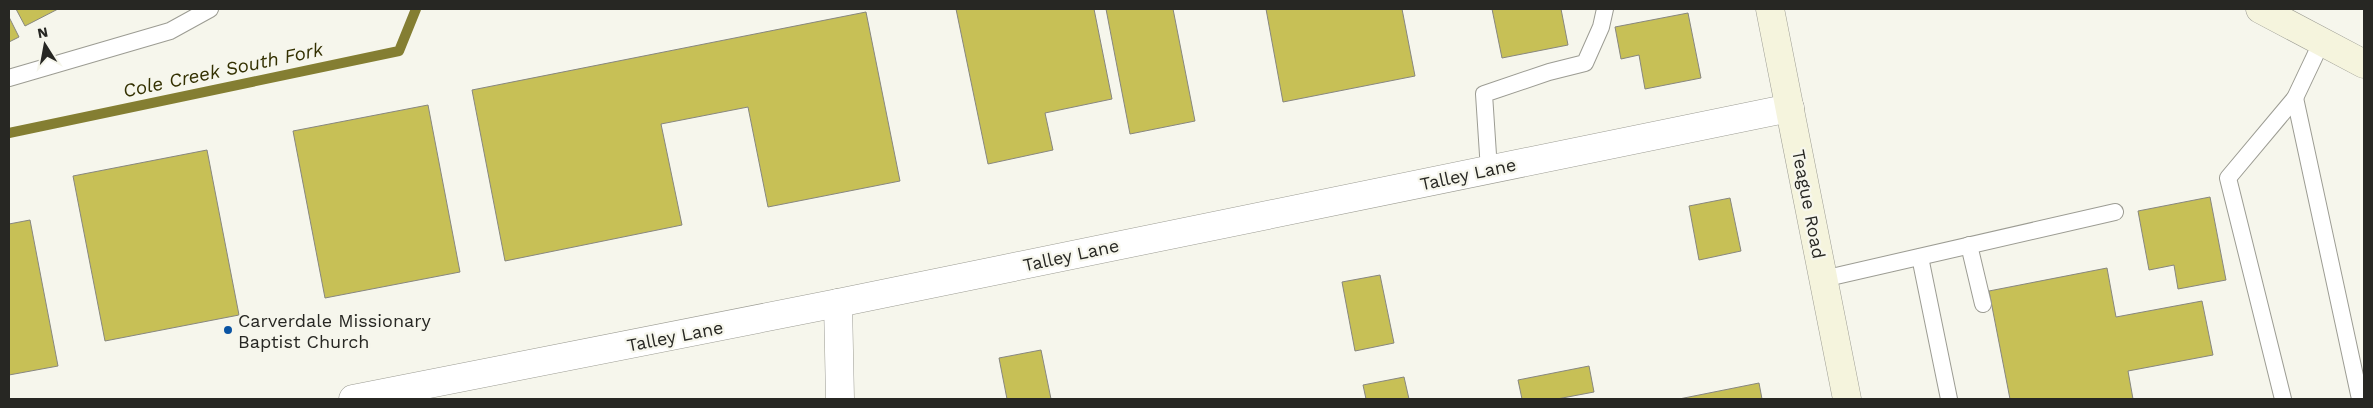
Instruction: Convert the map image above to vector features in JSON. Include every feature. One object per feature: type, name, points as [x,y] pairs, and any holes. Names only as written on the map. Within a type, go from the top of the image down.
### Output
[{"type":"street","name":"Teague Road","points":[[1770,9],[1847,399]]},
{"type":"street","points":[[2260,9],[2364,64]]},
{"type":"street","name":"Talley Lane","points":[[353,399],[838,303],[1790,108]]},
{"type":"street","points":[[838,303],[840,399]]},
{"type":"lane","points":[[9,78],[170,31],[210,9]]},
{"type":"lane","points":[[1489,170],[1484,94],[1549,72],[1584,63],[1601,27],[1605,9]]},
{"type":"lane","points":[[2283,399],[2228,178],[2295,98],[2322,41]]},
{"type":"lane","points":[[2295,98],[2360,399]]},
{"type":"lane","points":[[1823,279],[2115,212]]},
{"type":"lane","points":[[1969,245],[1983,304]]},
{"type":"lane","points":[[1920,256],[1949,399]]},
{"type":"building","points":[[16,9],[58,9],[25,26]]},
{"type":"building","points":[[956,9],[1094,9],[1112,99],[1045,113],[1053,150],[988,164]]},
{"type":"building","points":[[1106,9],[1173,9],[1195,121],[1130,134]]},
{"type":"building","points":[[1266,9],[1402,9],[1415,76],[1283,102]]},
{"type":"building","points":[[1492,9],[1561,9],[1568,45],[1502,58]]},
{"type":"building","points":[[866,12],[900,181],[768,207],[748,107],[661,124],[682,225],[505,261],[472,90]]},
{"type":"building","points":[[1688,13],[1701,78],[1645,89],[1639,55],[1621,59],[1615,27]]},
{"type":"building","points":[[9,17],[19,37],[9,42]]},
{"type":"building","points":[[428,105],[460,272],[325,298],[293,131]]},
{"type":"building","points":[[207,150],[239,315],[105,341],[73,176]]},
{"type":"building","points":[[2210,197],[2226,280],[2178,289],[2174,265],[2149,270],[2138,211]]},
{"type":"building","points":[[1730,198],[1741,251],[1699,260],[1689,206]]},
{"type":"building","points":[[30,220],[58,366],[9,375],[9,224]]},
{"type":"building","points":[[2107,268],[2116,317],[2202,301],[2213,355],[2128,371],[2133,399],[2010,399],[1989,291]]},
{"type":"building","points":[[1380,275],[1394,343],[1355,351],[1342,282]]},
{"type":"building","points":[[1041,350],[1051,399],[1007,399],[999,358]]},
{"type":"building","points":[[1589,366],[1594,392],[1557,399],[1522,399],[1518,380]]},
{"type":"building","points":[[1404,377],[1409,399],[1366,399],[1363,385]]},
{"type":"building","points":[[1759,383],[1762,399],[1679,399]]},
{"type":"waterway","name":"Cole Creek South Fork","points":[[9,133],[399,51],[416,9]]},
{"type":"place","name":"Carverdale Missionary Baptist Church","points":[[228,330]]}]
